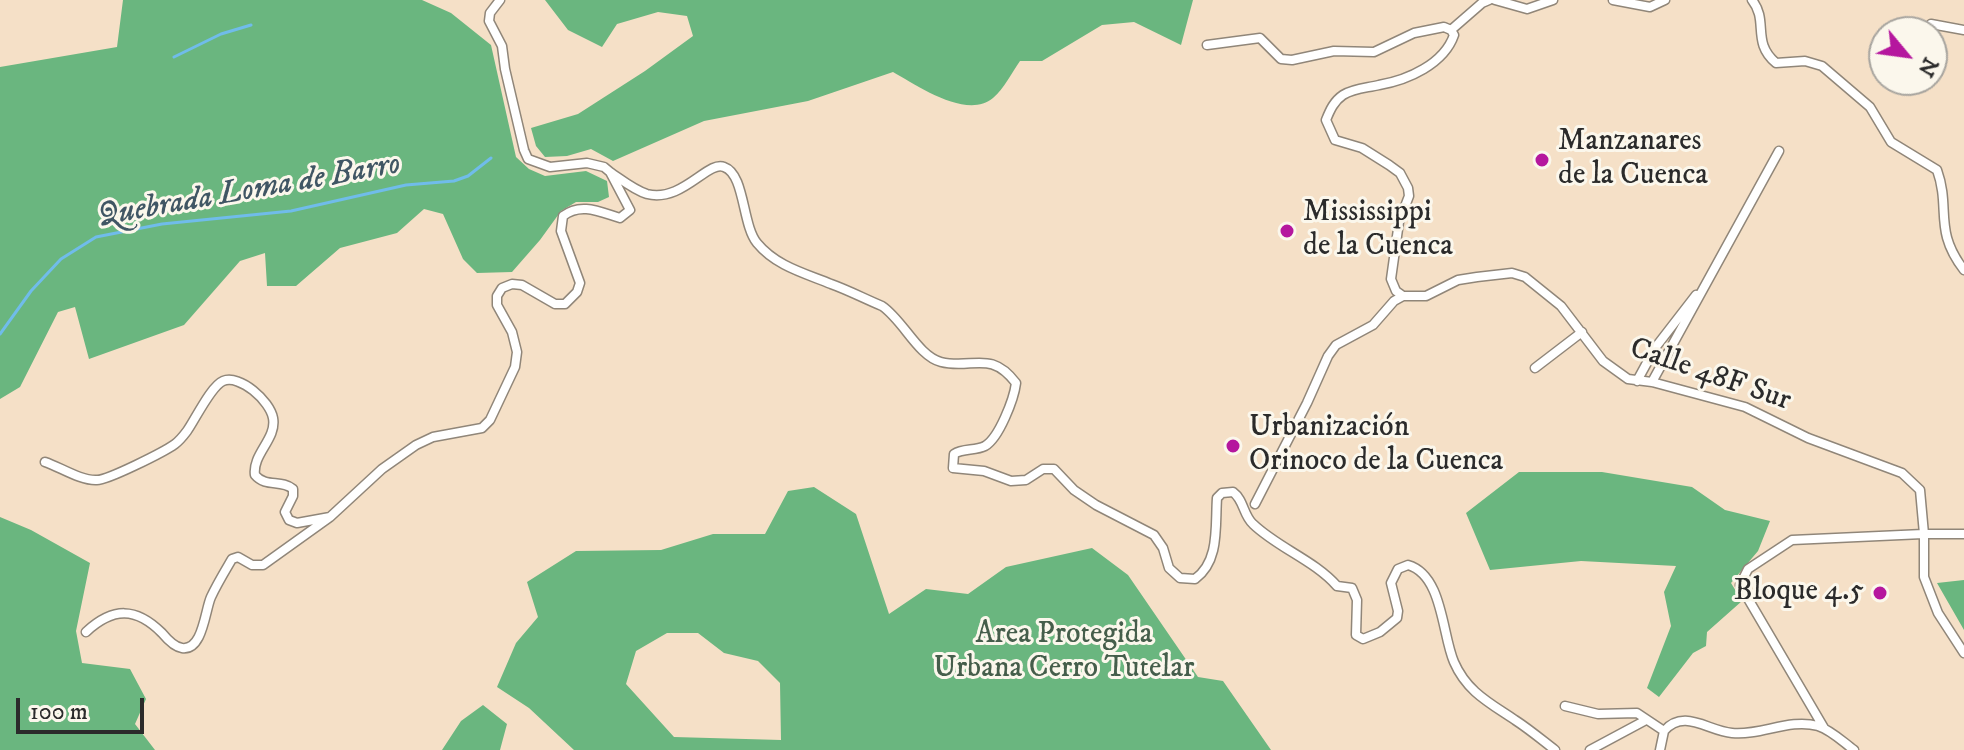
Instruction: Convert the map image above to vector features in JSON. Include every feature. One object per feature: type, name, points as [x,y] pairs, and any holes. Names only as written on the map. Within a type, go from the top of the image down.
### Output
[{"type":"street","points":[[500,0],[490,13],[489,21],[502,46],[508,83],[528,159],[550,167],[597,164],[645,193],[667,195],[680,191],[714,167],[721,165],[728,168],[734,174],[754,241],[771,257],[794,270],[882,306],[930,356],[942,363],[976,361],[1007,372],[1016,383],[1015,396],[990,442],[978,448],[958,451],[954,454],[953,468],[984,471],[1011,481],[1026,480],[1043,469],[1054,469],[1074,490],[1096,505],[1154,535],[1163,548],[1169,568],[1185,579],[1195,579],[1209,567],[1213,556],[1217,498],[1222,493],[1233,492],[1255,526],[1337,586],[1352,588],[1357,600],[1356,635],[1363,639],[1380,632],[1397,618],[1391,589],[1393,577],[1398,569],[1408,565],[1414,567],[1440,604],[1450,651],[1466,683],[1479,697],[1555,750]]},
{"type":"street","points":[[1451,30],[1489,0]]},
{"type":"street","points":[[1495,0],[1527,9],[1553,0]]},
{"type":"street","points":[[1613,0],[1650,7],[1664,1]]},
{"type":"street","points":[[1752,0],[1759,14],[1761,45],[1766,55],[1776,63],[1805,61],[1822,66],[1870,107],[1891,142],[1937,170],[1943,226],[1951,251],[1964,270]]},
{"type":"street","points":[[1207,45],[1260,38],[1281,59],[1292,60],[1334,51],[1374,52],[1414,33],[1444,27],[1454,35],[1450,44],[1428,66],[1411,76],[1383,85],[1354,89],[1340,96],[1331,107],[1326,120],[1335,140],[1347,142],[1382,160],[1400,173],[1408,188],[1409,196],[1399,222],[1391,279],[1396,291],[1403,296],[1394,301],[1373,325],[1336,345],[1328,356],[1255,504]]},
{"type":"street","points":[[1652,382],[1779,151]]},
{"type":"street","points":[[86,632],[97,622],[128,613],[148,620],[173,644],[187,648],[196,641],[213,592],[232,559],[238,557],[252,565],[263,565],[330,517],[382,469],[416,445],[433,437],[482,428],[490,420],[515,367],[517,352],[512,332],[497,305],[497,296],[502,288],[512,284],[522,285],[555,304],[565,304],[572,299],[580,283],[561,231],[563,216],[579,208],[620,218],[626,215],[630,210],[628,204],[610,172]]},
{"type":"street","name":"Calle 48F Sur","points":[[1403,296],[1426,296],[1458,280],[1512,273],[1535,283],[1561,306],[1603,361],[1628,379],[1652,382],[1745,407],[1808,438],[1902,473],[1920,490],[1924,534]]},
{"type":"street","points":[[1637,381],[1663,335],[1709,279]]},
{"type":"street","points":[[1535,368],[1582,332]]},
{"type":"street","points":[[45,462],[89,479],[107,478],[175,444],[218,385],[230,380],[257,394],[270,410],[274,420],[272,433],[254,469],[260,480],[284,483],[293,489],[286,517],[297,523],[330,517]]},
{"type":"street","points":[[1924,534],[1924,577],[1938,613],[1964,653]]},
{"type":"street","points":[[1854,750],[1824,728],[1740,585],[1742,577],[1748,569],[1792,540],[1964,534]]},
{"type":"street","points":[[1565,706],[1589,713],[1637,713],[1664,731]]},
{"type":"street","points":[[1590,750],[1646,720]]},
{"type":"street","points":[[1660,750],[1664,731],[1675,722],[1688,720],[1733,733],[1795,725],[1824,728]]},
{"type":"green space","points":[[123,0],[422,0],[451,13],[491,45],[516,157],[529,169],[545,176],[586,171],[607,181],[609,197],[598,202],[576,202],[561,211],[512,272],[477,273],[463,259],[443,214],[424,209],[397,233],[340,248],[296,286],[267,286],[265,253],[240,261],[184,325],[89,359],[75,307],[58,312],[20,387],[0,399],[0,67],[117,47]]},
{"type":"green space","points":[[545,0],[1193,0],[1181,45],[1134,22],[1102,25],[1042,61],[1020,61],[997,94],[982,104],[957,103],[943,98],[893,72],[808,101],[704,121],[613,161],[591,149],[567,156],[545,157],[536,146],[531,128],[578,114],[645,71],[693,36],[687,16],[658,12],[617,24],[602,47],[568,30]]},
{"type":"green space","points":[[1519,472],[1602,472],[1692,487],[1725,510],[1770,521],[1758,551],[1731,583],[1742,601],[1707,632],[1706,646],[1693,653],[1659,697],[1647,688],[1671,626],[1664,592],[1676,566],[1581,561],[1490,570],[1466,513]]},
{"type":"green space","name":"Area Protegida Urbana Cerro Tutelar","points":[[814,487],[856,514],[889,614],[926,589],[968,594],[1006,567],[1092,548],[1128,575],[1198,677],[1223,681],[1271,750],[574,750],[529,708],[497,687],[516,643],[538,617],[527,582],[576,551],[661,550],[713,534],[765,534],[788,491]],"holes":[[[667,633],[698,633],[724,653],[758,661],[780,683],[781,740],[674,737],[626,684],[636,651]]]},
{"type":"green space","points":[[0,517],[31,530],[90,563],[76,631],[82,663],[130,669],[146,699],[135,724],[155,750],[0,750]]},
{"type":"green space","points":[[1964,580],[1964,630],[1937,583]]},
{"type":"green space","points":[[483,705],[507,724],[500,750],[442,750],[461,721]]},
{"type":"waterway","points":[[174,57],[221,34],[251,25]]},
{"type":"waterway","name":"Quebrada Loma de Barro","points":[[0,334],[31,291],[61,259],[96,237],[162,224],[291,211],[406,185],[454,181],[468,176],[491,158]]},
{"type":"place","name":"Manzanares de la Cuenca","points":[[1542,160]]},
{"type":"place","name":"Mississippi de la Cuenca","points":[[1287,231]]},
{"type":"place","name":"Urbanización Orinoco de la Cuenca","points":[[1233,446]]},
{"type":"place","name":"Bloque 4.5","points":[[1880,593]]}]
